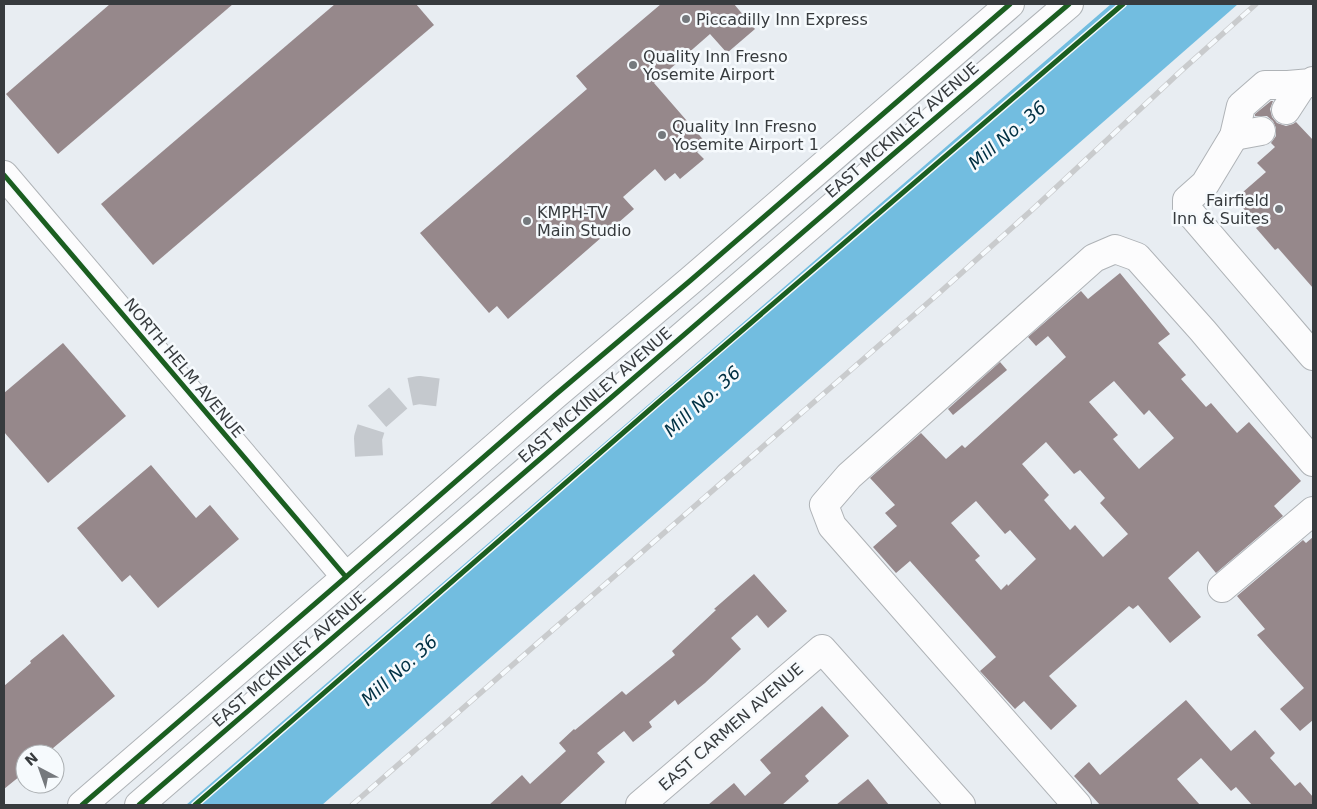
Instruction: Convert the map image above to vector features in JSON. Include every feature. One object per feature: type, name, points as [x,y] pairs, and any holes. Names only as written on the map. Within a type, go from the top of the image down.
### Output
[{"type":"main road","name":"EAST MCKINLEY AVENUE","points":[[82,805],[1010,4]]},
{"type":"main road","points":[[897,151],[965,69],[1040,4]]},
{"type":"main road","name":"EAST MCKINLEY AVENUE","points":[[139,805],[1069,4]]},
{"type":"main road","points":[[1286,110],[1308,83]]},
{"type":"main road","points":[[1308,83],[1265,85],[1240,106],[1234,136],[1205,184],[1187,200],[1188,209],[1313,356]]},
{"type":"main road","points":[[1234,136],[1261,132]]},
{"type":"main road","name":"NORTH HELM AVENUE","points":[[4,176],[346,577]]},
{"type":"main road","points":[[1077,805],[832,526],[824,505],[857,470],[1094,258],[1115,249],[1137,257],[1203,331],[1313,462]]},
{"type":"main road","points":[[1222,588],[1313,512]]},
{"type":"main road","points":[[172,776],[241,695],[345,603],[349,586],[346,577]]},
{"type":"main road","name":"EAST CARMEN AVENUE","points":[[640,805],[822,649],[961,805]]},
{"type":"water","name":"Mill No. 36","points":[[1111,4],[1238,4],[322,805],[186,805]]},
{"type":"building","points":[[110,4],[233,4],[58,154],[6,94]]},
{"type":"building","points":[[335,4],[416,4],[434,25],[153,265],[101,204]]},
{"type":"building","points":[[661,4],[734,4],[755,29],[727,53],[710,34],[654,83],[707,144],[697,152],[704,159],[680,179],[675,173],[665,181],[655,169],[623,197],[634,209],[508,319],[497,306],[489,313],[420,233],[587,89],[576,76]]},
{"type":"building","name":"Fairfield Inn & Suites","points":[[1273,101],[1270,109],[1272,117],[1277,123],[1286,126],[1296,122],[1313,140],[1313,288],[1278,248],[1275,250],[1256,228],[1259,226],[1235,199],[1266,172],[1257,163],[1275,147],[1271,143],[1276,136],[1276,128],[1273,121],[1267,116],[1255,116],[1255,114]]},
{"type":"building","points":[[1120,273],[1170,334],[1158,343],[1186,375],[1181,379],[1206,407],[1211,403],[1237,433],[1249,422],[1301,481],[1274,506],[1283,516],[1216,573],[1198,551],[1168,578],[1201,617],[1170,643],[1138,605],[1133,609],[1129,606],[1049,676],[1077,706],[1051,730],[1024,701],[1015,709],[980,671],[996,657],[910,561],[896,573],[873,547],[897,526],[885,513],[895,505],[870,478],[921,433],[946,459],[962,445],[965,448],[1066,357],[1048,336],[1036,346],[1028,337],[1081,291],[1088,299]],"holes":[[[1114,381],[1144,415],[1149,410],[1174,438],[1139,469],[1113,439],[1118,435],[1089,402]],[[1046,442],[1074,474],[1080,470],[1105,498],[1100,503],[1128,534],[1103,557],[1075,525],[1070,530],[1044,500],[1049,495],[1022,464]],[[976,501],[1005,534],[1010,530],[1036,559],[1008,586],[1007,584],[1001,590],[975,560],[980,556],[951,523]]]},
{"type":"building","points":[[63,343],[126,416],[48,483],[4,432],[4,393]]},
{"type":"building","points":[[1000,362],[1007,370],[953,415],[948,409]]},
{"type":"building","points":[[151,465],[196,518],[210,505],[239,539],[158,608],[130,575],[122,582],[77,528]]},
{"type":"building","points":[[1313,537],[1313,720],[1300,731],[1280,709],[1304,688],[1257,635],[1265,629],[1237,596],[1303,540],[1306,543]]},
{"type":"building","points":[[754,574],[787,611],[768,628],[757,615],[731,638],[741,649],[705,683],[678,705],[675,700],[649,722],[652,727],[633,742],[624,731],[597,753],[605,762],[559,805],[489,805],[522,775],[530,784],[566,751],[559,743],[622,691],[626,695],[675,655],[672,651],[716,610],[714,609]]},
{"type":"building","points":[[63,634],[115,696],[58,744],[15,744],[15,780],[4,789],[4,686],[31,663],[30,661]]},
{"type":"building","points":[[1186,700],[1231,751],[1255,730],[1275,753],[1270,758],[1295,786],[1300,782],[1313,797],[1313,805],[1252,805],[1236,787],[1231,791],[1201,758],[1177,779],[1200,805],[1100,805],[1074,776],[1089,762],[1100,775]]},
{"type":"building","points":[[822,706],[849,736],[805,776],[809,781],[782,805],[708,805],[734,783],[745,796],[771,773],[760,760]]},
{"type":"building","points":[[868,779],[889,805],[836,805]]},
{"type":"tunnel","points":[[369,456],[368,438],[374,419],[404,393],[419,390],[443,393]]},
{"type":"railway","points":[[352,805],[938,294],[1256,4]]},
{"type":"cycle path","points":[[82,805],[1010,4]]},
{"type":"cycle path","points":[[139,805],[1069,4]]},
{"type":"cycle path","points":[[195,805],[662,399],[1123,4]]},
{"type":"cycle path","points":[[4,175],[346,577]]},
{"type":"place","name":"Piccadilly Inn Express","points":[[686,19]]},
{"type":"place","name":"Quality Inn Fresno Yosemite Airport","points":[[633,65]]},
{"type":"place","name":"Quality Inn Fresno Yosemite Airport 1","points":[[662,135]]},
{"type":"place","name":"Fairfield Inn & Suites","points":[[1279,209]]},
{"type":"place","name":"KMPH-TV Main Studio","points":[[527,221]]}]
